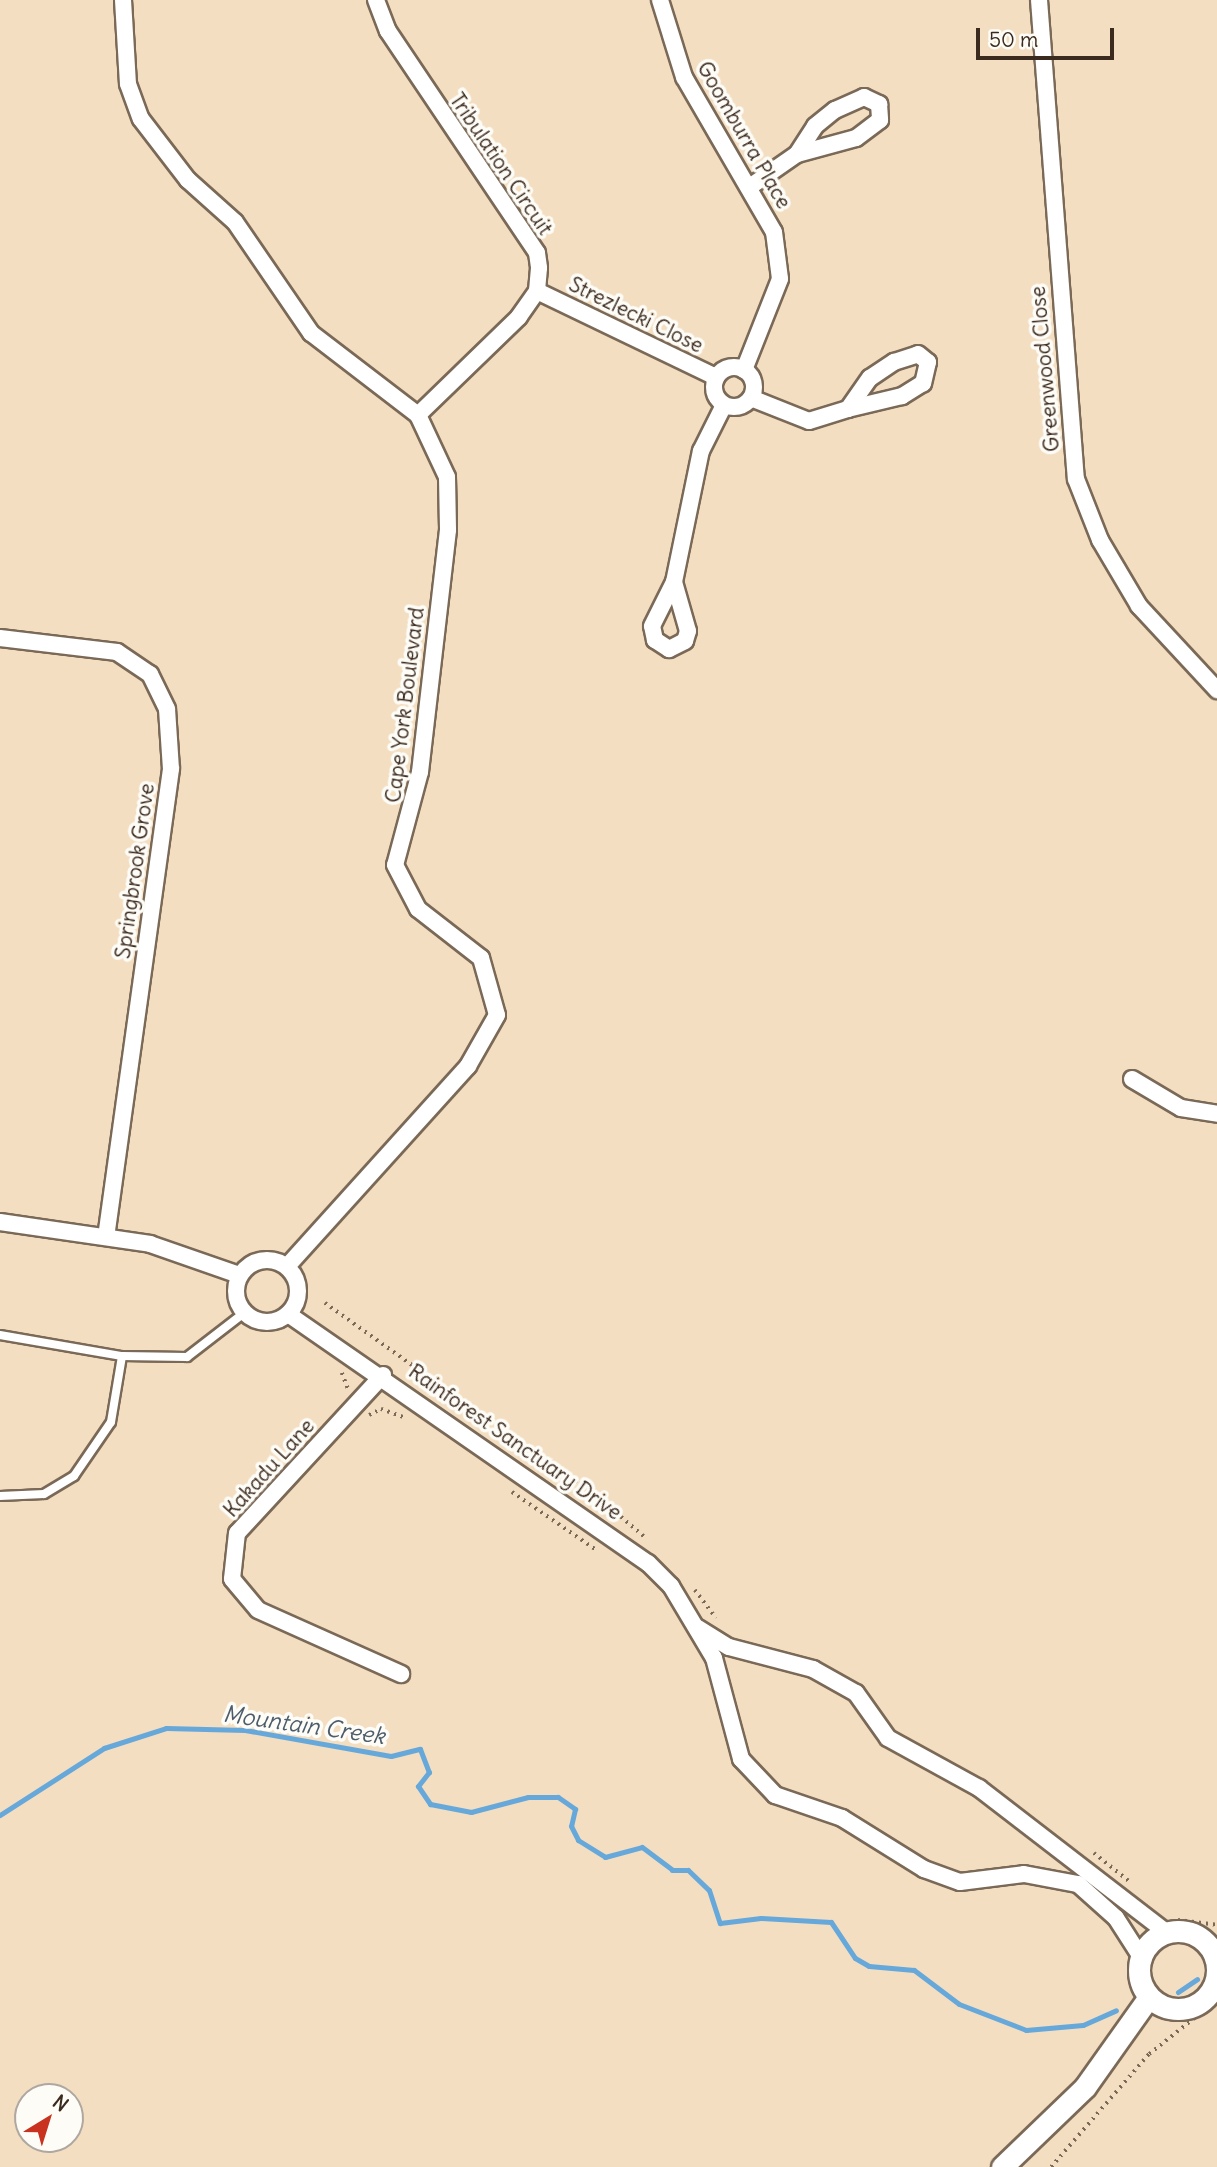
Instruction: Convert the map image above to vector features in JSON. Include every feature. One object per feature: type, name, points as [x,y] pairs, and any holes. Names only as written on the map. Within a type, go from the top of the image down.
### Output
[{"type":"street","points":[[123,0],[128,84],[141,119],[165,154],[235,222],[311,333],[418,415],[537,291]]},
{"type":"street","name":"Tribulation Circuit","points":[[376,0],[421,83],[537,253],[537,291]]},
{"type":"street","name":"Goomburra Place","points":[[660,0],[684,78],[751,186],[774,232],[780,279],[744,370]]},
{"type":"street","name":"Greenwood Close","points":[[1039,0],[1076,479],[1100,540],[1139,606],[1217,690]]},
{"type":"street","points":[[751,186],[797,154],[856,138],[880,120],[879,104],[864,97],[835,110],[815,126],[797,154]]},
{"type":"street","name":"Strezlecki Close","points":[[537,291],[716,377]]},
{"type":"street","points":[[751,398],[809,421],[902,396],[923,383],[928,362],[912,354],[881,369],[848,409]]},
{"type":"street","points":[[729,367],[744,370],[754,383],[751,398],[739,407],[724,405],[713,390],[716,377],[729,367]]},
{"type":"street","points":[[674,582],[693,478],[724,405]]},
{"type":"street","name":"Cape York Boulevard","points":[[287,1266],[468,1066],[497,1015],[481,958],[418,909],[395,865],[420,772],[447,530],[447,477],[418,415]]},
{"type":"street","name":"Springbrook Grove","points":[[0,638],[117,652],[150,674],[167,709],[171,769],[106,1235]]},
{"type":"street","points":[[1132,1079],[1181,1108],[1217,1114]]},
{"type":"street","points":[[0,1222],[106,1235],[239,1276]]},
{"type":"street","points":[[261,1260],[287,1266],[298,1287],[288,1314],[262,1322],[244,1313],[235,1294],[239,1276],[261,1260]]},
{"type":"street","name":"Rainforest Sanctuary Drive","points":[[288,1314],[383,1375],[648,1563],[698,1628],[722,1677],[741,1759],[775,1795],[842,1818],[924,1870],[960,1882],[1024,1874],[1078,1884],[1116,1918],[1141,1957]]},
{"type":"street","name":"Kakadu Lane","points":[[383,1375],[237,1533],[232,1579],[258,1610],[401,1674]]},
{"type":"street","name":"Rainforest Sanctuary Drive","points":[[698,1628],[729,1647],[813,1669],[856,1693],[888,1738],[979,1788],[1167,1933]]},
{"type":"street","points":[[1167,1933],[1193,1935],[1214,1951],[1216,1976],[1205,1998],[1170,2009],[1149,1997],[1139,1978],[1141,1957],[1167,1933]]},
{"type":"street","points":[[1002,2167],[1085,2087],[1149,1997]]},
{"type":"lane","points":[[0,1335],[122,1356],[187,1357],[244,1313]]},
{"type":"lane","points":[[0,1496],[44,1494],[75,1476],[111,1422],[122,1356]]},
{"type":"path","points":[[325,1303],[606,1503],[651,1543]]},
{"type":"path","points":[[335,1368],[348,1386],[346,1401]]},
{"type":"path","points":[[362,1411],[370,1416],[381,1409],[412,1422]]},
{"type":"path","points":[[501,1484],[607,1554]]},
{"type":"path","points":[[689,1582],[710,1612]]},
{"type":"path","points":[[1051,2167],[1149,2054],[1217,2000]]},
{"type":"waterway","name":"Mountain Creek","points":[[0,1815],[104,1748],[166,1728],[245,1730],[391,1756],[420,1749],[429,1772],[418,1786],[430,1804],[471,1812],[528,1797],[558,1797],[575,1809],[571,1826],[578,1840],[605,1857],[642,1847],[672,1870],[688,1870],[709,1890],[720,1923],[761,1918],[831,1922],[855,1958],[869,1966],[914,1970],[959,2004],[1026,2030],[1083,2025],[1116,2010]]},
{"type":"waterway","name":"Mountain Creek","points":[[1178,1992],[1197,1979]]}]
